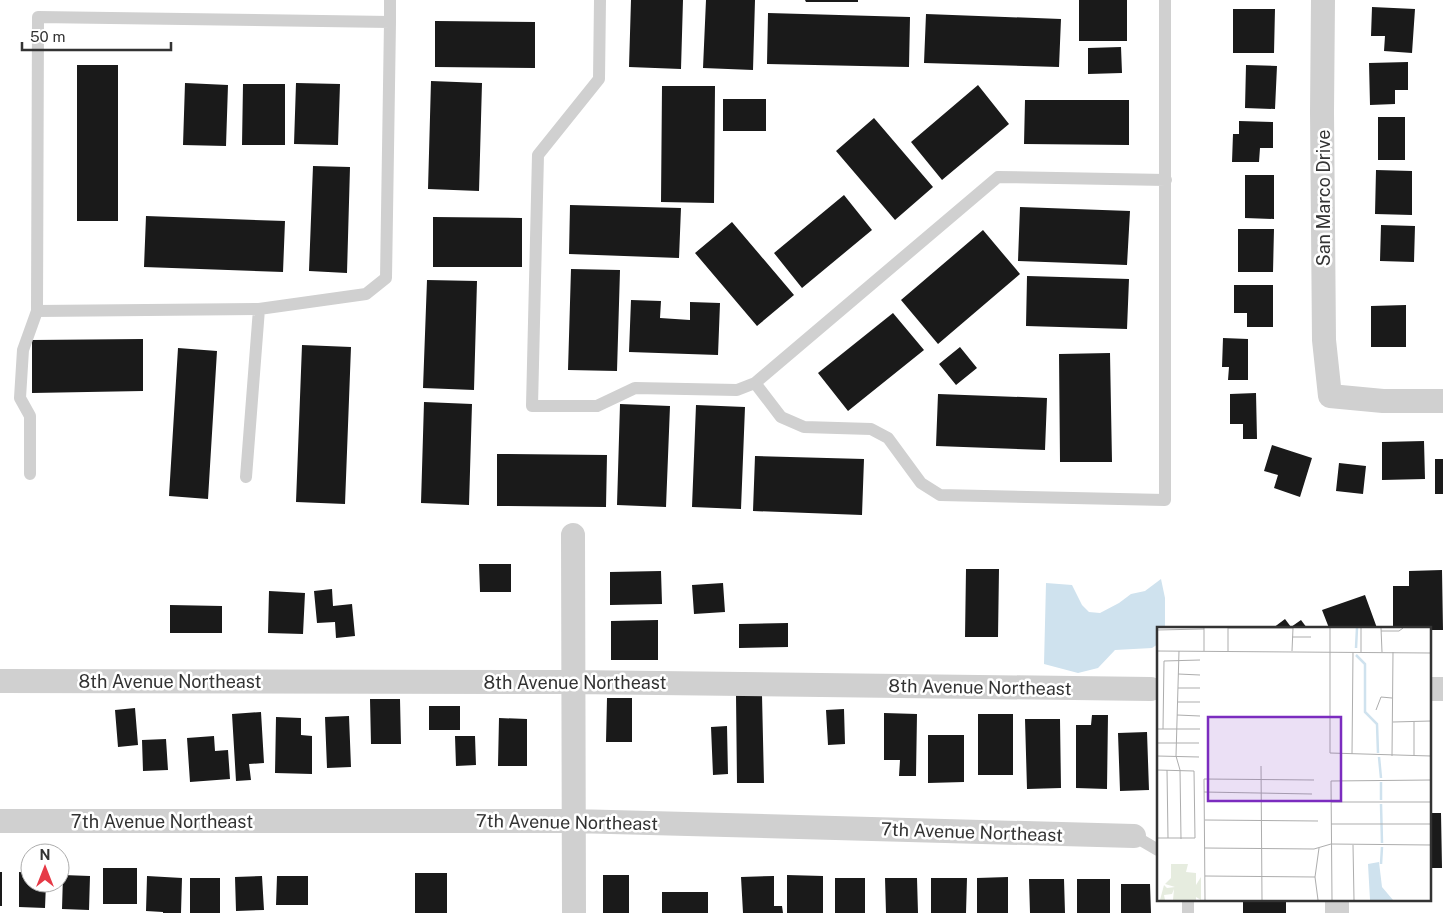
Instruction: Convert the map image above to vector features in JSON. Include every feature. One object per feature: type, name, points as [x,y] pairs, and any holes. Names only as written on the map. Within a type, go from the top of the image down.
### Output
[{"type":"street","name":"San Marco Drive","points":[[1323,0],[1324,340],[1330,396],[1383,402],[1443,401]]},
{"type":"street","points":[[573,535],[574,913]]},
{"type":"street","name":"8th Avenue Northeast","points":[[0,681],[573,682],[1151,689]]},
{"type":"street","points":[[1430,689],[1443,689]]},
{"type":"street","name":"7th Avenue Northeast","points":[[0,821],[573,821],[1134,836]]},
{"type":"street","points":[[1337,900],[1337,913]]},
{"type":"lane","points":[[37,311],[259,309],[366,294],[386,278],[390,0]]},
{"type":"lane","points":[[600,0],[599,79],[538,155],[532,406],[598,406],[635,388],[737,390],[755,383],[998,178],[1166,180]]},
{"type":"lane","points":[[755,383],[781,417],[804,427],[871,429],[888,438],[921,483],[940,495],[1165,500],[1165,0]]},
{"type":"lane","points":[[30,474],[30,416],[20,398],[23,350],[37,311],[38,17],[390,22]]},
{"type":"lane","points":[[246,477],[259,309]]},
{"type":"lane","points":[[1134,836],[1157,849]]},
{"type":"lane","points":[[1188,900],[1188,913]]},
{"type":"water","points":[[1161,579],[1165,598],[1165,627],[1157,627],[1157,645],[1152,648],[1115,650],[1098,668],[1078,673],[1044,664],[1046,583],[1072,585],[1082,605],[1089,612],[1100,613],[1131,594],[1145,591]]},
{"type":"building","points":[[631,0],[683,0],[681,69],[629,67]]},
{"type":"building","points":[[706,0],[755,0],[753,70],[703,68]]},
{"type":"building","points":[[805,0],[858,0],[858,2],[806,2]]},
{"type":"building","points":[[1079,0],[1127,0],[1127,41],[1079,41]]},
{"type":"building","points":[[1372,7],[1415,9],[1412,53],[1384,51],[1385,36],[1371,36]]},
{"type":"building","points":[[1233,9],[1275,9],[1274,53],[1233,53]]},
{"type":"building","points":[[768,13],[910,17],[909,67],[767,64]]},
{"type":"building","points":[[926,14],[1061,19],[1059,67],[924,63]]},
{"type":"building","points":[[435,21],[535,22],[535,68],[435,67]]},
{"type":"building","points":[[1121,47],[1122,73],[1088,74],[1088,48]]},
{"type":"building","points":[[1408,62],[1408,90],[1395,90],[1395,104],[1370,105],[1369,63]]},
{"type":"building","points":[[77,65],[118,65],[118,221],[77,221]]},
{"type":"building","points":[[1246,65],[1277,66],[1275,109],[1245,108]]},
{"type":"building","points":[[431,81],[482,83],[479,191],[428,189]]},
{"type":"building","points":[[185,83],[228,85],[226,146],[183,145]]},
{"type":"building","points":[[296,83],[340,84],[338,145],[294,144]]},
{"type":"building","points":[[243,84],[285,84],[285,145],[242,145]]},
{"type":"building","points":[[978,85],[1009,124],[942,180],[911,142]]},
{"type":"building","points":[[662,86],[715,86],[714,203],[661,202]]},
{"type":"building","points":[[723,99],[766,99],[766,131],[723,131]]},
{"type":"building","points":[[1025,100],[1129,100],[1129,145],[1024,144]]},
{"type":"building","points":[[1378,117],[1405,117],[1405,160],[1378,160]]},
{"type":"building","points":[[874,118],[933,187],[895,220],[836,151]]},
{"type":"building","points":[[1239,121],[1273,122],[1273,148],[1260,148],[1259,162],[1232,162],[1233,134],[1239,134]]},
{"type":"building","points":[[313,166],[350,167],[347,273],[309,271]]},
{"type":"building","points":[[1376,170],[1412,171],[1412,215],[1375,214]]},
{"type":"building","points":[[1245,175],[1274,175],[1274,219],[1245,218]]},
{"type":"building","points":[[844,195],[872,230],[802,288],[774,253]]},
{"type":"building","points":[[570,205],[681,208],[679,258],[569,254]]},
{"type":"building","points":[[1020,207],[1130,211],[1127,265],[1018,261]]},
{"type":"building","points":[[146,216],[285,221],[283,272],[144,267]]},
{"type":"building","points":[[433,217],[522,218],[522,267],[433,267]]},
{"type":"building","points":[[732,222],[794,295],[757,326],[695,253]]},
{"type":"building","points":[[1381,225],[1415,226],[1414,262],[1380,261]]},
{"type":"building","points":[[1238,229],[1274,229],[1273,272],[1238,272]]},
{"type":"building","points":[[983,230],[1020,274],[938,344],[901,300]]},
{"type":"building","points":[[571,269],[620,270],[617,371],[568,370]]},
{"type":"building","points":[[1027,276],[1129,279],[1127,329],[1026,326]]},
{"type":"building","points":[[427,280],[477,281],[474,390],[423,388]]},
{"type":"building","points":[[1234,285],[1273,285],[1273,327],[1247,327],[1247,313],[1234,313]]},
{"type":"building","points":[[631,300],[661,301],[660,318],[690,320],[690,302],[720,303],[718,355],[629,352]]},
{"type":"building","points":[[1406,305],[1406,347],[1371,347],[1371,306]]},
{"type":"building","points":[[893,313],[924,350],[848,411],[818,373]]},
{"type":"building","points":[[1223,338],[1248,339],[1248,380],[1228,380],[1229,367],[1222,367]]},
{"type":"building","points":[[143,339],[143,391],[32,393],[32,340]]},
{"type":"building","points":[[302,345],[351,347],[345,504],[296,502]]},
{"type":"building","points":[[960,347],[977,368],[956,385],[939,364]]},
{"type":"building","points":[[178,348],[217,351],[208,499],[169,496]]},
{"type":"building","points":[[1110,353],[1112,462],[1060,462],[1059,354]]},
{"type":"building","points":[[1256,393],[1257,439],[1243,439],[1243,424],[1230,424],[1230,394]]},
{"type":"building","points":[[938,394],[1047,398],[1045,450],[936,446]]},
{"type":"building","points":[[424,402],[472,404],[469,505],[421,503]]},
{"type":"building","points":[[620,404],[670,406],[666,507],[617,505]]},
{"type":"building","points":[[696,405],[745,407],[741,509],[692,507]]},
{"type":"building","points":[[1424,441],[1425,479],[1382,480],[1382,442]]},
{"type":"building","points":[[1272,445],[1312,458],[1300,497],[1274,488],[1278,475],[1264,471]]},
{"type":"building","points":[[497,454],[607,455],[606,507],[497,506]]},
{"type":"building","points":[[755,456],[864,459],[862,515],[753,511]]},
{"type":"building","points":[[1435,459],[1443,459],[1443,494],[1435,494]]},
{"type":"building","points":[[1339,463],[1366,466],[1363,494],[1336,491]]},
{"type":"building","points":[[479,564],[511,564],[511,592],[480,592]]},
{"type":"building","points":[[966,569],[999,569],[998,637],[965,637]]},
{"type":"building","points":[[1442,570],[1443,630],[1430,630],[1430,627],[1393,627],[1393,586],[1409,586],[1409,571]]},
{"type":"building","points":[[661,571],[662,604],[610,605],[610,572]]},
{"type":"building","points":[[723,583],[725,612],[694,614],[692,585]]},
{"type":"building","points":[[332,589],[333,606],[352,604],[355,636],[336,638],[335,622],[317,623],[314,591]]},
{"type":"building","points":[[269,591],[305,593],[303,634],[268,633]]},
{"type":"building","points":[[1365,595],[1377,627],[1329,627],[1322,610]]},
{"type":"building","points":[[170,605],[222,606],[222,633],[170,633]]},
{"type":"building","points":[[1285,619],[1291,627],[1274,627]]},
{"type":"building","points":[[658,620],[658,660],[611,660],[611,621]]},
{"type":"building","points":[[1301,620],[1306,627],[1291,627]]},
{"type":"building","points":[[788,623],[788,647],[739,648],[739,624]]},
{"type":"building","points":[[736,695],[762,695],[764,783],[737,783]]},
{"type":"building","points":[[607,698],[632,698],[632,742],[606,742]]},
{"type":"building","points":[[370,699],[400,699],[401,744],[371,744]]},
{"type":"building","points":[[429,706],[460,706],[460,730],[429,730]]},
{"type":"building","points":[[135,708],[138,745],[118,747],[115,710]]},
{"type":"building","points":[[844,709],[845,744],[828,745],[826,710]]},
{"type":"building","points":[[261,712],[264,763],[249,764],[251,780],[236,781],[232,714]]},
{"type":"building","points":[[884,713],[917,714],[916,776],[899,776],[900,760],[884,760]]},
{"type":"building","points":[[978,714],[1013,714],[1013,775],[978,775]]},
{"type":"building","points":[[1092,715],[1108,715],[1107,789],[1076,788],[1076,725],[1091,725]]},
{"type":"building","points":[[349,716],[351,767],[327,768],[325,717]]},
{"type":"building","points":[[276,717],[301,718],[301,735],[312,736],[312,774],[275,773]]},
{"type":"building","points":[[499,718],[527,719],[527,766],[498,766]]},
{"type":"building","points":[[1025,719],[1060,719],[1061,788],[1027,789]]},
{"type":"building","points":[[727,726],[728,774],[713,775],[711,727]]},
{"type":"building","points":[[1147,732],[1149,790],[1120,791],[1118,733]]},
{"type":"building","points":[[928,735],[964,735],[964,782],[928,783]]},
{"type":"building","points":[[214,736],[215,751],[228,750],[230,779],[190,782],[187,738]]},
{"type":"building","points":[[455,736],[475,736],[476,765],[456,766]]},
{"type":"building","points":[[166,739],[168,770],[143,771],[142,740]]},
{"type":"building","points":[[1430,813],[1441,813],[1442,868],[1430,868]]},
{"type":"building","points":[[103,868],[137,868],[137,904],[103,904]]},
{"type":"building","points":[[0,872],[2,872],[2,906],[0,906]]},
{"type":"building","points":[[19,872],[20,893],[46,893],[45,908],[19,907]]},
{"type":"building","points":[[415,873],[447,873],[447,913],[415,913]]},
{"type":"building","points":[[70,875],[90,876],[89,910],[62,909],[62,893],[70,893]]},
{"type":"building","points":[[603,875],[629,875],[629,913],[603,913]]},
{"type":"building","points":[[787,875],[823,876],[823,913],[787,913]]},
{"type":"building","points":[[147,876],[182,878],[181,913],[146,911]]},
{"type":"building","points":[[262,876],[264,910],[236,911],[235,877]]},
{"type":"building","points":[[277,876],[308,876],[308,905],[276,905]]},
{"type":"building","points":[[774,876],[774,906],[782,906],[783,913],[743,913],[741,877]]},
{"type":"building","points":[[1008,877],[1008,913],[977,913],[977,878]]},
{"type":"building","points":[[190,878],[220,878],[220,913],[190,913]]},
{"type":"building","points":[[835,878],[865,878],[865,913],[835,913]]},
{"type":"building","points":[[885,878],[917,878],[918,913],[886,913]]},
{"type":"building","points":[[931,878],[967,878],[966,913],[931,913]]},
{"type":"building","points":[[1029,879],[1064,879],[1065,913],[1030,913]]},
{"type":"building","points":[[1077,879],[1110,879],[1110,913],[1077,913]]},
{"type":"building","points":[[1121,884],[1150,884],[1151,913],[1121,913]]},
{"type":"building","points":[[662,892],[708,892],[708,913],[662,913]]},
{"type":"building","points":[[1243,900],[1286,900],[1286,913],[1243,913]]}]
